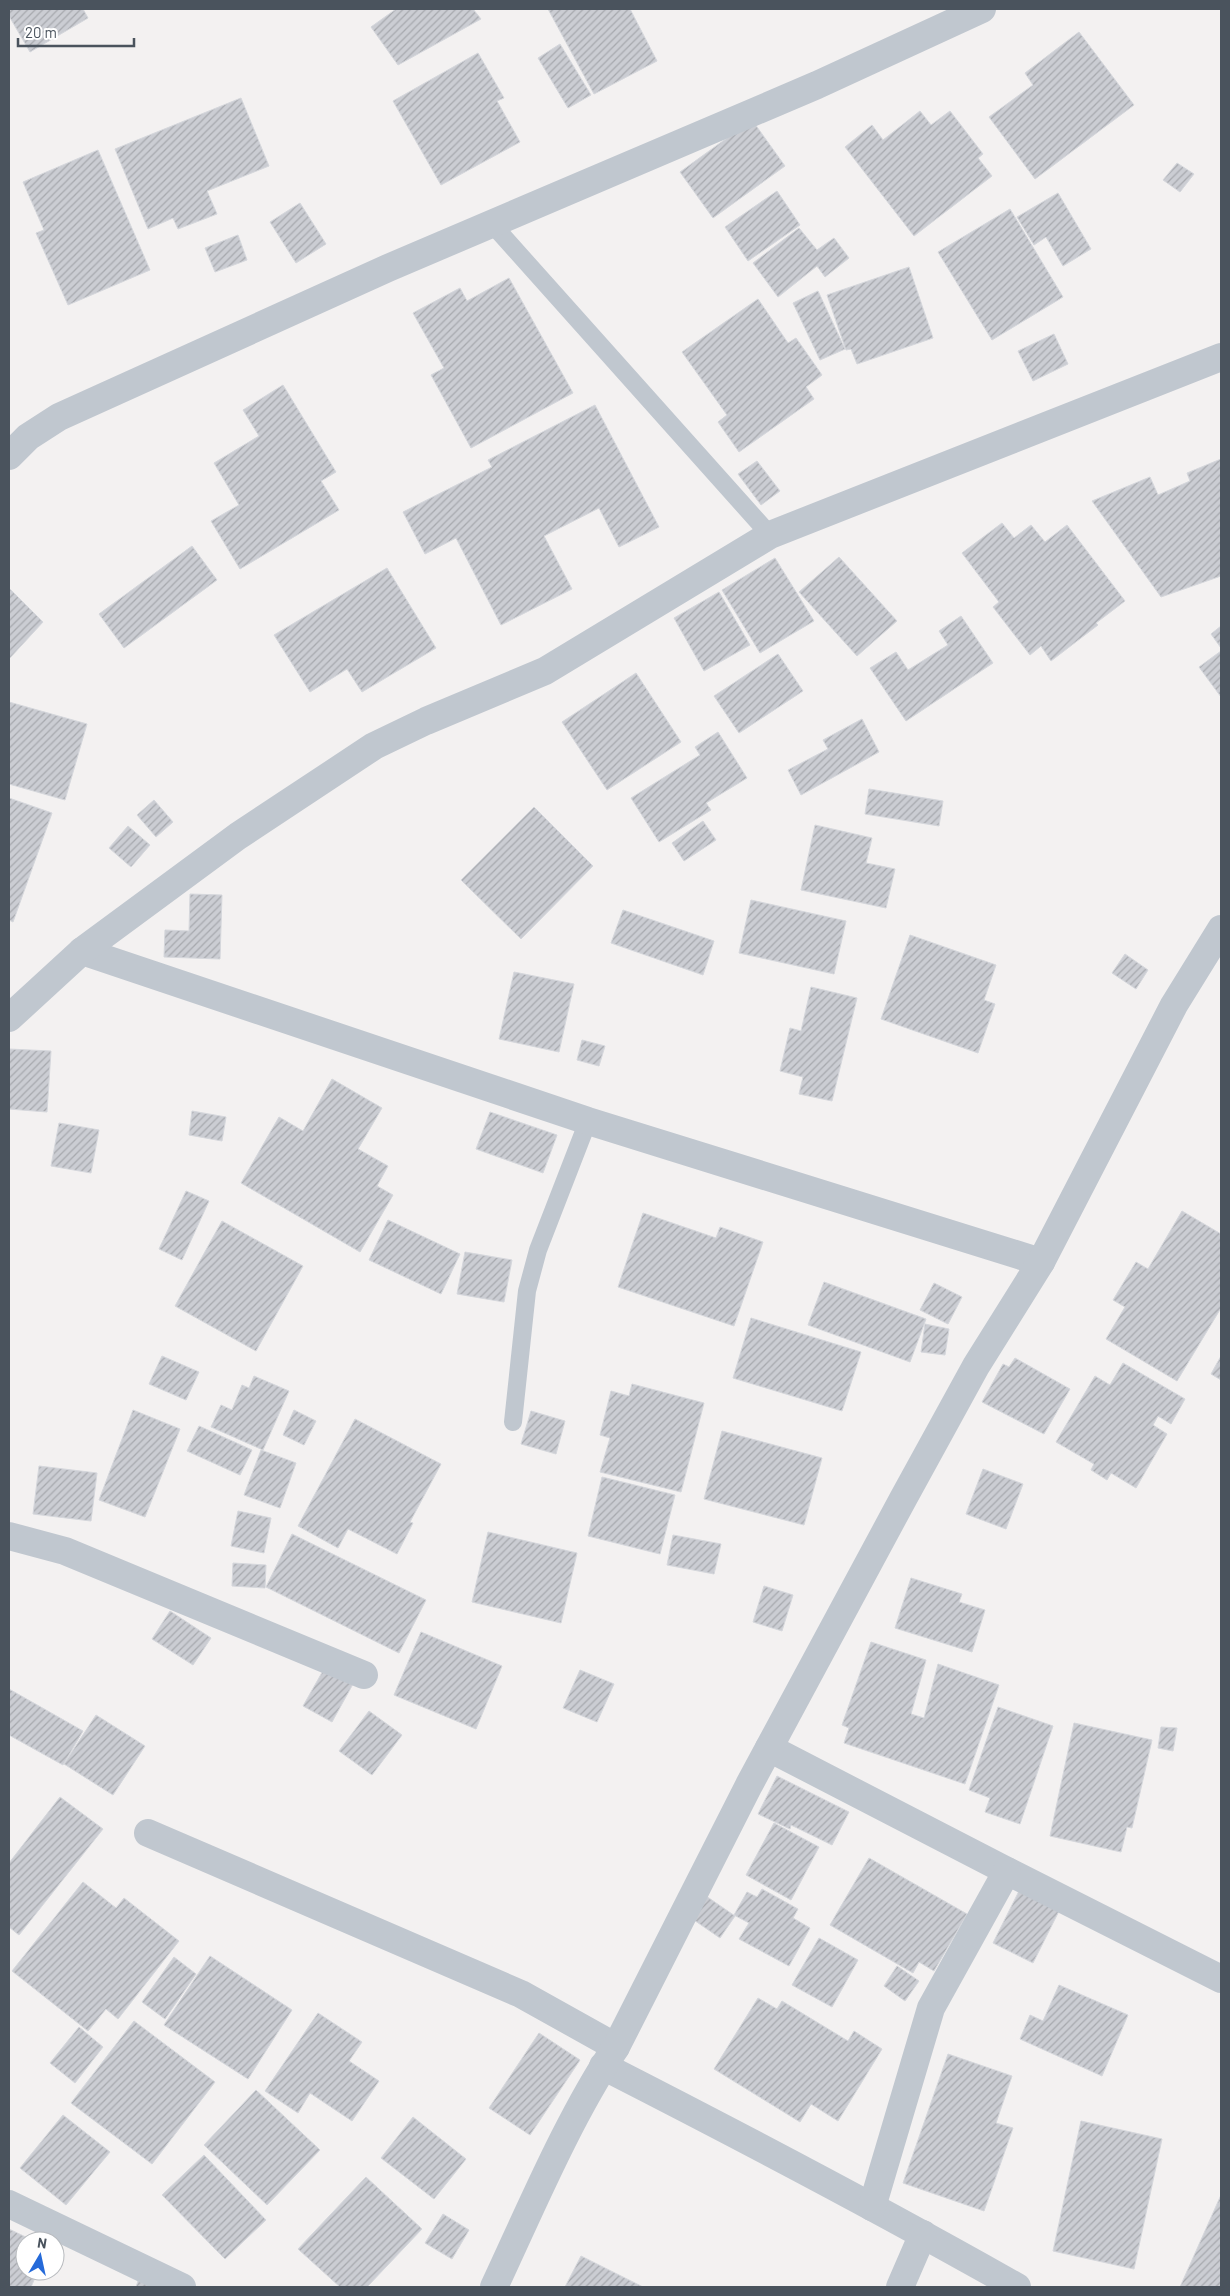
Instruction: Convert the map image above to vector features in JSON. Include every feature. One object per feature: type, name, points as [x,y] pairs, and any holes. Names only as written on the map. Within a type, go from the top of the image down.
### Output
[{"type":"street","points":[[9,456],[28,437],[59,418],[388,268],[817,86],[982,9]]},
{"type":"street","points":[[9,1018],[82,951],[238,836],[374,746],[426,721],[545,672],[770,535],[1221,357]]},
{"type":"street","points":[[494,2287],[546,2176],[769,1748],[976,1366],[1041,1262],[1174,1005],[1221,929]]},
{"type":"street","points":[[82,951],[588,1121],[1041,1262]]},
{"type":"street","points":[[9,1536],[65,1551],[364,1675]]},
{"type":"street","points":[[769,1748],[1221,1979]]},
{"type":"street","points":[[148,1833],[521,1994],[609,2056],[762,2147],[1017,2287]]},
{"type":"street","points":[[872,2207],[930,2008],[1007,1871]]},
{"type":"street","points":[[9,2204],[182,2287]]},
{"type":"street","points":[[900,2287],[923,2234]]},
{"type":"lane","points":[[493,225],[770,535]]},
{"type":"lane","points":[[512,1422],[527,1291],[538,1250],[588,1121]]},
{"type":"building","points":[[9,9],[83,9],[88,18],[30,52],[9,16]]},
{"type":"building","points":[[396,9],[473,9],[481,19],[398,65],[371,27]]},
{"type":"building","points":[[548,9],[630,9],[657,61],[594,94]]},
{"type":"building","points":[[1079,32],[1134,105],[1035,179],[989,117],[1033,85],[1025,73]]},
{"type":"building","points":[[560,44],[591,95],[568,108],[538,58]]},
{"type":"building","points":[[478,53],[504,98],[497,101],[520,142],[441,185],[393,101]]},
{"type":"building","points":[[241,98],[269,166],[207,191],[217,214],[178,229],[173,218],[148,229],[115,149]]},
{"type":"building","points":[[920,111],[931,125],[950,111],[983,154],[978,158],[992,176],[914,236],[845,147],[872,125],[883,140]]},
{"type":"building","points":[[752,120],[785,166],[713,218],[680,172]]},
{"type":"building","points":[[98,150],[150,270],[68,305],[36,233],[44,230],[23,182]]},
{"type":"building","points":[[1177,163],[1194,174],[1180,192],[1163,180]]},
{"type":"building","points":[[777,191],[800,225],[748,261],[725,227]]},
{"type":"building","points":[[1058,193],[1091,249],[1063,266],[1046,237],[1034,245],[1017,217]]},
{"type":"building","points":[[300,203],[326,244],[296,263],[270,222]]},
{"type":"building","points":[[1010,209],[1063,297],[992,340],[938,252]]},
{"type":"building","points":[[799,228],[817,250],[834,238],[849,258],[825,277],[817,266],[778,297],[753,263]]},
{"type":"building","points":[[238,235],[247,260],[215,272],[205,248]]},
{"type":"building","points":[[909,267],[933,338],[857,364],[851,349],[846,350],[827,295]]},
{"type":"building","points":[[509,278],[573,393],[471,448],[431,375],[444,368],[413,313],[460,288],[467,301]]},
{"type":"building","points":[[818,291],[845,349],[820,360],[793,303]]},
{"type":"building","points":[[758,299],[788,343],[796,338],[822,375],[806,387],[814,399],[739,452],[718,422],[727,415],[682,352]]},
{"type":"building","points":[[1054,334],[1068,364],[1033,381],[1018,351]]},
{"type":"building","points":[[283,385],[336,472],[321,481],[339,510],[240,569],[211,521],[239,505],[214,463],[259,436],[243,410]]},
{"type":"building","points":[[595,405],[659,527],[619,547],[599,508],[544,536],[572,589],[501,625],[456,538],[425,554],[403,512],[492,467],[488,460]]},
{"type":"building","points":[[1221,459],[1221,576],[1161,597],[1092,501],[1150,477],[1158,495],[1190,481],[1187,473]]},
{"type":"building","points":[[757,461],[780,491],[761,505],[738,474]]},
{"type":"building","points":[[1002,523],[1014,538],[1031,525],[1045,542],[1067,525],[1125,601],[1096,623],[1098,625],[1051,661],[1041,646],[1030,655],[993,607],[999,602],[962,553]]},
{"type":"building","points":[[192,546],[217,580],[124,648],[99,614]]},
{"type":"building","points":[[839,557],[897,621],[857,656],[799,592]]},
{"type":"building","points":[[775,558],[814,621],[760,653],[722,590]]},
{"type":"building","points":[[387,568],[436,648],[362,692],[347,669],[310,692],[274,635]]},
{"type":"building","points":[[9,588],[43,622],[9,659]]},
{"type":"building","points":[[719,592],[750,645],[704,671],[674,618]]},
{"type":"building","points":[[961,616],[993,663],[906,721],[870,668],[896,652],[908,670],[948,645],[939,631]]},
{"type":"building","points":[[1221,626],[1221,648],[1211,634]]},
{"type":"building","points":[[1221,651],[1221,697],[1199,667]]},
{"type":"building","points":[[778,654],[803,691],[739,733],[714,696]]},
{"type":"building","points":[[636,673],[681,742],[607,790],[562,722]]},
{"type":"building","points":[[9,702],[87,724],[65,800],[9,784]]},
{"type":"building","points":[[862,719],[879,752],[801,795],[788,770],[828,749],[823,740]]},
{"type":"building","points":[[718,732],[747,778],[706,803],[711,810],[659,842],[631,798],[700,755],[695,747]]},
{"type":"building","points":[[869,789],[943,801],[939,826],[865,814]]},
{"type":"building","points":[[9,798],[52,813],[13,922],[9,920]]},
{"type":"building","points":[[154,800],[173,822],[156,837],[137,815]]},
{"type":"building","points":[[534,807],[593,866],[521,939],[461,880]]},
{"type":"building","points":[[703,821],[716,840],[684,861],[672,843]]},
{"type":"building","points":[[815,825],[872,838],[866,863],[895,869],[886,908],[801,890]]},
{"type":"building","points":[[128,826],[150,845],[131,867],[109,848]]},
{"type":"building","points":[[190,894],[222,895],[220,959],[164,957],[165,930],[189,931]]},
{"type":"building","points":[[751,900],[846,921],[834,974],[739,953]]},
{"type":"building","points":[[623,910],[714,941],[703,975],[611,943]]},
{"type":"building","points":[[910,935],[996,965],[984,1000],[995,1004],[978,1053],[881,1019]]},
{"type":"building","points":[[1125,954],[1148,970],[1136,989],[1112,973]]},
{"type":"building","points":[[514,972],[574,984],[559,1052],[499,1039]]},
{"type":"building","points":[[811,987],[857,998],[832,1101],[799,1094],[803,1077],[780,1071],[790,1028],[801,1031]]},
{"type":"building","points":[[582,1040],[605,1046],[599,1066],[577,1060]]},
{"type":"building","points":[[9,1049],[51,1051],[47,1112],[9,1109]]},
{"type":"building","points":[[332,1079],[382,1108],[358,1149],[388,1166],[377,1186],[393,1195],[360,1252],[241,1183],[279,1117],[303,1131]]},
{"type":"building","points":[[192,1111],[226,1117],[222,1141],[189,1135]]},
{"type":"building","points":[[490,1112],[557,1135],[543,1173],[476,1149]]},
{"type":"building","points":[[59,1123],[99,1130],[91,1173],[51,1166]]},
{"type":"building","points":[[186,1191],[209,1201],[182,1260],[159,1249]]},
{"type":"building","points":[[1182,1211],[1221,1234],[1221,1308],[1177,1381],[1106,1339],[1125,1307],[1113,1300],[1136,1262],[1148,1269]]},
{"type":"building","points":[[643,1213],[716,1238],[720,1227],[763,1242],[734,1326],[618,1287]]},
{"type":"building","points":[[388,1220],[460,1254],[441,1294],[369,1260]]},
{"type":"building","points":[[222,1221],[303,1266],[256,1351],[175,1306]]},
{"type":"building","points":[[465,1252],[512,1260],[504,1302],[457,1294]]},
{"type":"building","points":[[824,1282],[926,1319],[910,1362],[808,1325]]},
{"type":"building","points":[[934,1283],[962,1297],[948,1324],[920,1310]]},
{"type":"building","points":[[751,1318],[861,1352],[842,1411],[733,1378]]},
{"type":"building","points":[[925,1324],[949,1329],[945,1355],[921,1352]]},
{"type":"building","points":[[162,1356],[199,1372],[186,1400],[149,1384]]},
{"type":"building","points":[[1221,1356],[1221,1380],[1211,1374]]},
{"type":"building","points":[[1015,1358],[1070,1389],[1044,1434],[982,1402],[1003,1364],[1009,1367]]},
{"type":"building","points":[[1123,1363],[1185,1399],[1171,1424],[1158,1416],[1153,1425],[1167,1434],[1136,1488],[1111,1473],[1107,1480],[1091,1470],[1094,1464],[1056,1442],[1095,1376],[1110,1385]]},
{"type":"building","points":[[254,1376],[289,1391],[263,1450],[211,1427],[221,1405],[232,1410],[242,1385],[249,1388]]},
{"type":"building","points":[[632,1384],[704,1403],[681,1492],[600,1472],[610,1438],[600,1435],[611,1391],[629,1396]]},
{"type":"building","points":[[133,1410],[180,1429],[145,1517],[99,1500]]},
{"type":"building","points":[[294,1410],[316,1421],[304,1445],[283,1435]]},
{"type":"building","points":[[531,1411],[565,1421],[556,1454],[521,1444]]},
{"type":"building","points":[[355,1419],[441,1464],[410,1522],[413,1523],[397,1554],[348,1529],[338,1548],[298,1526]]},
{"type":"building","points":[[199,1426],[252,1450],[240,1475],[187,1451]]},
{"type":"building","points":[[722,1431],[822,1458],[804,1525],[704,1499]]},
{"type":"building","points":[[261,1450],[296,1463],[280,1508],[244,1495]]},
{"type":"building","points":[[39,1466],[97,1473],[91,1521],[33,1514]]},
{"type":"building","points":[[983,1469],[1023,1484],[1006,1529],[966,1514]]},
{"type":"building","points":[[602,1477],[675,1495],[660,1554],[588,1536]]},
{"type":"building","points":[[238,1511],[271,1518],[264,1553],[231,1546]]},
{"type":"building","points":[[488,1532],[577,1553],[561,1623],[472,1602]]},
{"type":"building","points":[[292,1534],[426,1600],[399,1653],[266,1587]]},
{"type":"building","points":[[673,1535],[721,1544],[714,1574],[667,1565]]},
{"type":"building","points":[[233,1563],[266,1565],[265,1588],[232,1586]]},
{"type":"building","points":[[911,1578],[962,1594],[959,1602],[985,1610],[972,1652],[895,1628]]},
{"type":"building","points":[[764,1586],[793,1595],[782,1631],[753,1622]]},
{"type":"building","points":[[170,1611],[211,1638],[193,1665],[152,1639]]},
{"type":"building","points":[[421,1632],[502,1666],[476,1729],[394,1695]]},
{"type":"building","points":[[871,1642],[926,1660],[911,1714],[924,1718],[938,1664],[999,1685],[965,1784],[844,1743],[849,1728],[842,1725]]},
{"type":"building","points":[[324,1669],[353,1684],[332,1722],[303,1706]]},
{"type":"building","points":[[580,1670],[614,1684],[597,1722],[563,1708]]},
{"type":"building","points":[[9,1689],[83,1731],[63,1765],[9,1735]]},
{"type":"building","points":[[998,1707],[1053,1726],[1020,1824],[985,1812],[990,1798],[969,1790]]},
{"type":"building","points":[[369,1711],[402,1735],[372,1775],[339,1751]]},
{"type":"building","points":[[96,1715],[145,1746],[113,1795],[64,1764]]},
{"type":"building","points":[[1074,1723],[1152,1740],[1132,1828],[1127,1827],[1121,1852],[1050,1836]]},
{"type":"building","points":[[1161,1727],[1177,1728],[1173,1751],[1158,1748]]},
{"type":"building","points":[[777,1776],[849,1812],[832,1845],[791,1825],[790,1829],[758,1814]]},
{"type":"building","points":[[60,1797],[103,1829],[19,1935],[9,1927],[9,1863]]},
{"type":"building","points":[[774,1823],[819,1847],[791,1900],[746,1875]]},
{"type":"building","points":[[869,1858],[967,1914],[934,1971],[919,1962],[913,1973],[830,1925]]},
{"type":"building","points":[[83,1882],[116,1908],[124,1898],[179,1941],[118,2019],[106,2009],[88,2031],[12,1971]]},
{"type":"building","points":[[762,1889],[798,1909],[793,1918],[810,1928],[789,1966],[739,1939],[749,1923],[734,1915],[747,1892],[757,1897]]},
{"type":"building","points":[[1020,1889],[1060,1909],[1033,1963],[993,1943]]},
{"type":"building","points":[[706,1896],[735,1916],[720,1938],[691,1918]]},
{"type":"building","points":[[819,1938],[858,1960],[832,2007],[792,1985]]},
{"type":"building","points":[[210,1956],[292,2010],[248,2079],[164,2025]]},
{"type":"building","points":[[174,1957],[196,1974],[165,2019],[142,2002]]},
{"type":"building","points":[[897,1966],[919,1981],[905,2001],[884,1986]]},
{"type":"building","points":[[1059,1985],[1128,2015],[1102,2076],[1020,2039],[1030,2015],[1043,2021]]},
{"type":"building","points":[[758,1998],[777,2009],[782,2001],[848,2041],[854,2031],[882,2049],[838,2121],[811,2104],[800,2122],[714,2069]]},
{"type":"building","points":[[318,2013],[362,2042],[349,2061],[379,2081],[352,2121],[310,2093],[298,2113],[265,2091]]},
{"type":"building","points":[[134,2021],[215,2082],[152,2164],[71,2103]]},
{"type":"building","points":[[79,2027],[103,2047],[75,2083],[50,2063]]},
{"type":"building","points":[[539,2033],[580,2060],[530,2135],[489,2108]]},
{"type":"building","points":[[948,2054],[1012,2076],[996,2123],[1013,2128],[984,2211],[903,2183]]},
{"type":"building","points":[[256,2090],[320,2150],[267,2205],[204,2145]]},
{"type":"building","points":[[63,2115],[110,2152],[66,2205],[20,2168]]},
{"type":"building","points":[[413,2117],[466,2159],[434,2199],[381,2158]]},
{"type":"building","points":[[1081,2121],[1162,2139],[1134,2269],[1053,2251]]},
{"type":"building","points":[[204,2155],[266,2220],[225,2259],[162,2195]]},
{"type":"building","points":[[366,2177],[422,2229],[367,2287],[340,2287],[298,2249]]},
{"type":"building","points":[[1221,2195],[1221,2287],[1180,2287]]},
{"type":"building","points":[[443,2214],[469,2230],[452,2259],[425,2243]]},
{"type":"building","points":[[9,2229],[15,2232],[15,2281],[34,2281],[31,2287],[9,2287]]},
{"type":"building","points":[[581,2256],[643,2287],[565,2287]]},
{"type":"building","points":[[138,2281],[154,2287],[136,2287]]}]
